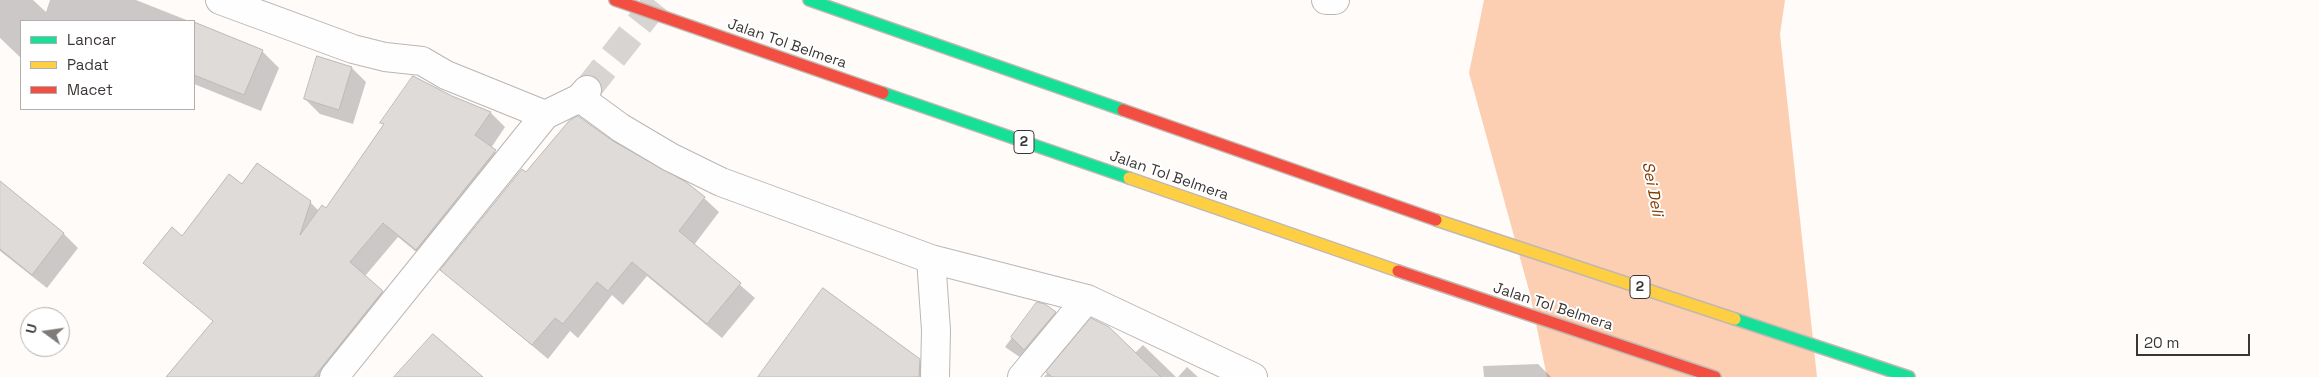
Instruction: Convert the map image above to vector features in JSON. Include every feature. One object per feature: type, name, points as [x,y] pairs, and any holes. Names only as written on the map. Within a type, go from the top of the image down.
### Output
[{"type":"highway","name":"Jalan Tol Belmera","points":[[615,0],[1433,283],[1715,377]]},
{"type":"highway","name":"2","points":[[809,0],[1402,208],[1908,377]]},
{"type":"street","points":[[220,0],[353,49],[385,57],[422,61],[446,75],[545,115]]},
{"type":"street","points":[[1326,0],[1335,0]]},
{"type":"street","points":[[334,377],[545,115],[584,94],[621,128],[670,157],[721,182],[931,259],[1087,299],[1252,377]]},
{"type":"street","points":[[931,259],[936,330],[935,377]]},
{"type":"street","points":[[1022,377],[1087,299]]},
{"type":"water","name":"Sei Deli","points":[[1484,0],[1785,0],[1780,34],[1817,377],[1547,377],[1530,294],[1469,73]]},
{"type":"building","points":[[195,22],[263,50],[244,95],[195,75]]},
{"type":"building","points":[[317,56],[352,67],[339,110],[304,99]]},
{"type":"building","points":[[413,76],[452,96],[491,112],[475,135],[496,150],[416,250],[383,223],[350,262],[383,291],[314,377],[166,377],[213,321],[143,263],[172,227],[182,236],[229,174],[242,184],[257,163],[311,201],[300,235],[322,205],[326,208],[384,124],[380,123]]},
{"type":"building","points":[[578,116],[613,141],[686,182],[705,197],[679,231],[741,283],[707,324],[632,262],[608,291],[597,282],[563,324],[555,318],[532,345],[440,270],[522,169],[526,172],[569,121]]},
{"type":"building","points":[[0,181],[64,233],[32,275],[0,249]]},
{"type":"building","points":[[823,288],[920,359],[919,377],[758,377]]},
{"type":"building","points":[[1037,302],[1045,304],[1056,312],[1024,350],[1011,337]]},
{"type":"building","points":[[1091,318],[1109,327],[1161,377],[1052,377],[1046,372]]},
{"type":"building","points":[[433,334],[483,377],[394,377]]},
{"type":"tunnel","points":[[587,90],[658,0]]},
{"type":"traffic: fast","points":[[809,0],[1123,110]]},
{"type":"traffic: fast","points":[[883,93],[1129,178]]},
{"type":"traffic: fast","points":[[1735,319],[1909,377]]},
{"type":"traffic: slow","points":[[1129,178],[1398,271]]},
{"type":"traffic: slow","points":[[1436,220],[1735,319]]},
{"type":"traffic: jam","points":[[615,0],[883,93]]},
{"type":"traffic: jam","points":[[1123,110],[1436,220]]},
{"type":"traffic: jam","points":[[1398,271],[1715,377]]}]
